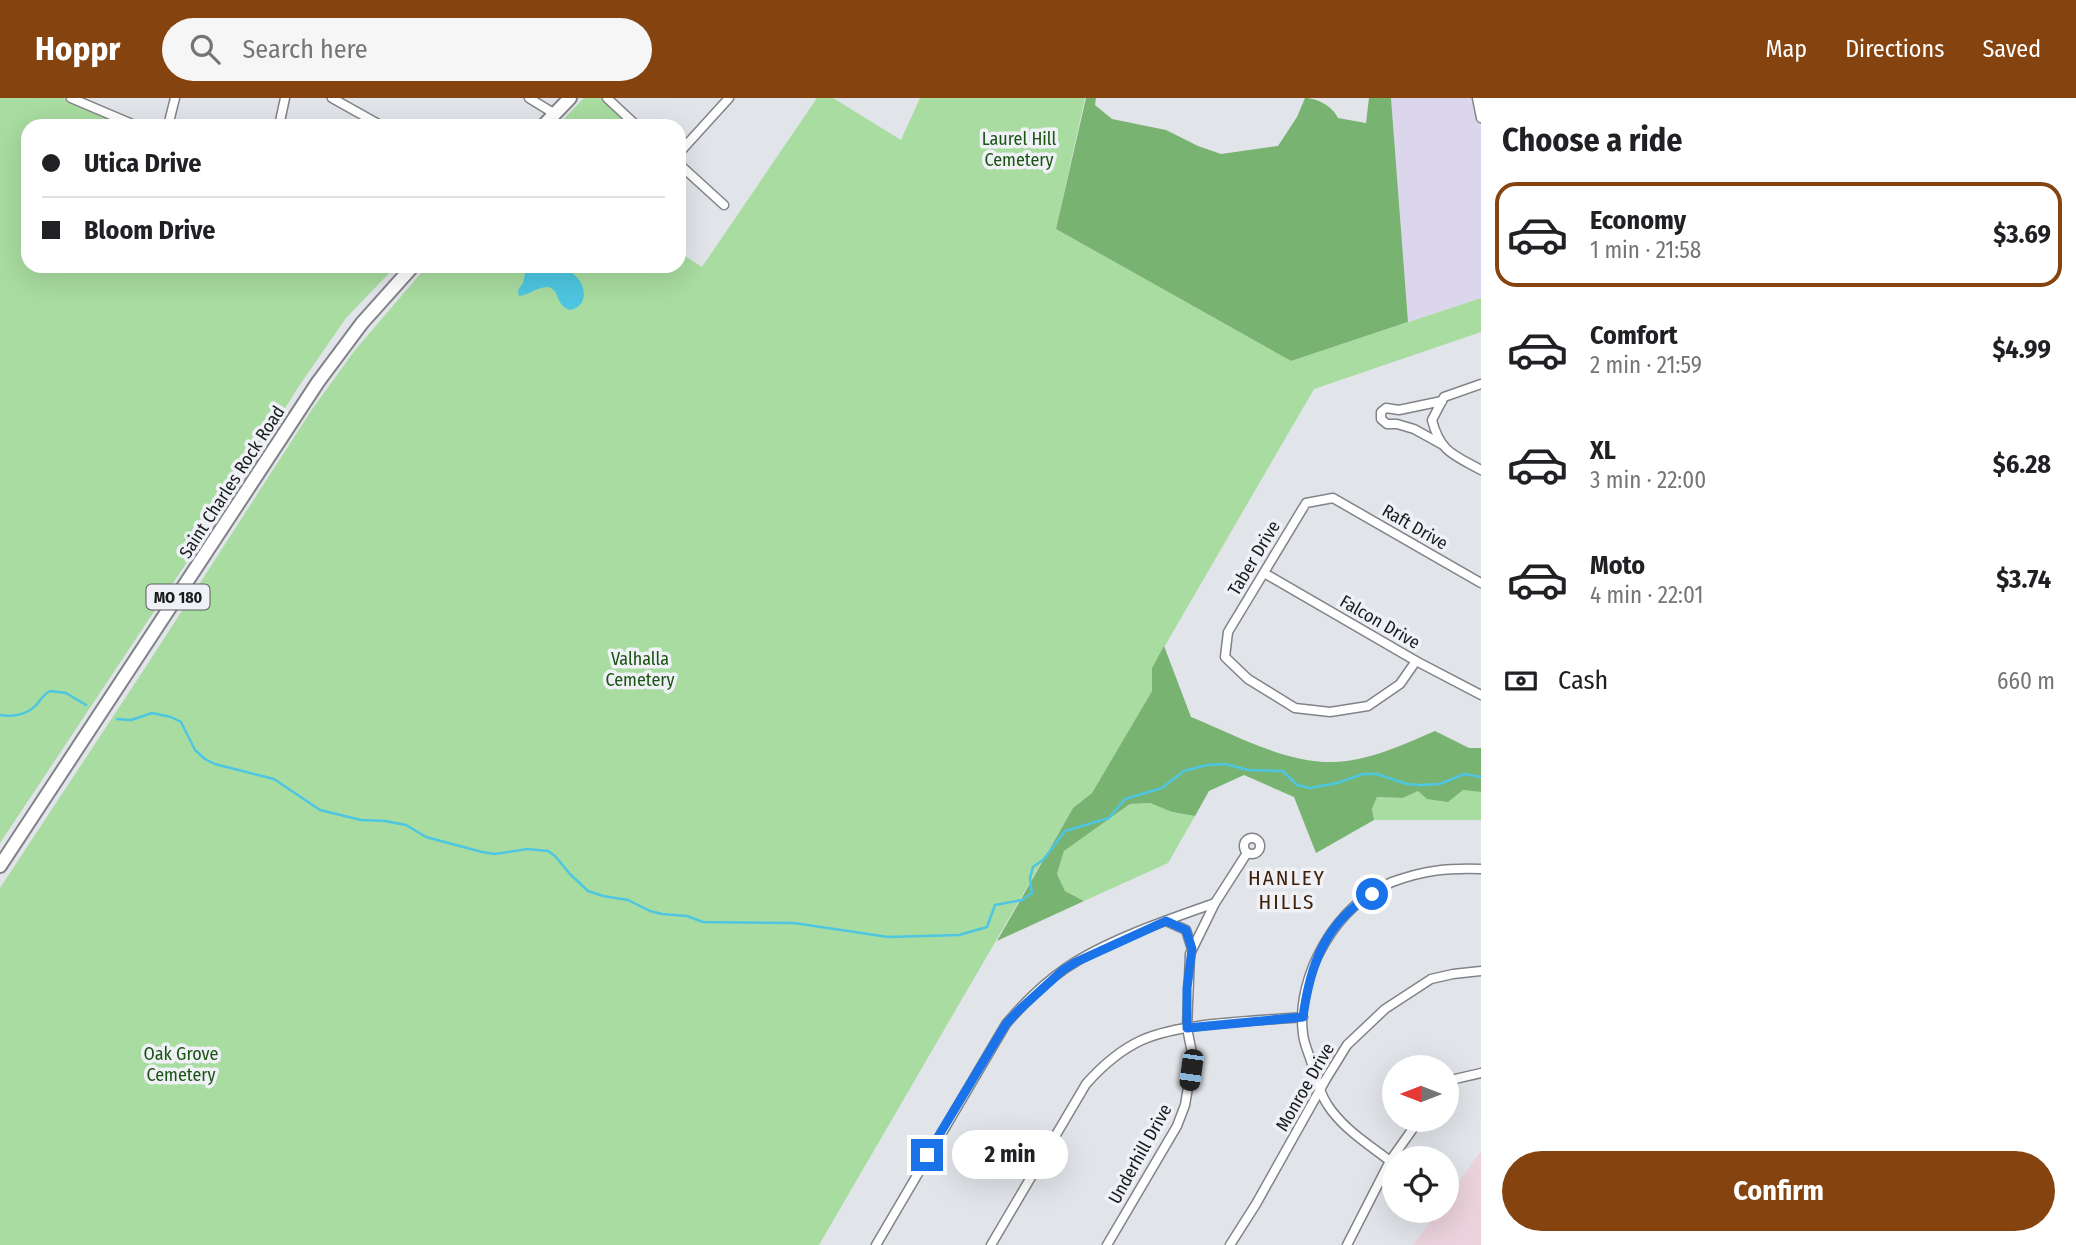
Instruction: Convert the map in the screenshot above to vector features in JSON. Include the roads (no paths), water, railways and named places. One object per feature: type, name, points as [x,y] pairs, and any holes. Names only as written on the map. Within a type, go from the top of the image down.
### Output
[{"type":"main road","points":[[550,119],[570,98]]},
{"type":"main road","points":[[399,281],[401,273]]},
{"type":"main road","name":"Saint Charles Rock Road","points":[[0,866],[318,382],[362,323],[406,273]]},
{"type":"street","points":[[71,98],[120,119]]},
{"type":"street","points":[[170,119],[175,98]]},
{"type":"street","points":[[280,119],[285,98]]},
{"type":"street","points":[[332,98],[370,119]]},
{"type":"street","points":[[529,98],[555,114]]},
{"type":"street","points":[[607,98],[630,119]]},
{"type":"street","points":[[686,145],[729,98]]},
{"type":"street","points":[[1477,98],[1481,118]]},
{"type":"street","points":[[686,170],[724,205]]},
{"type":"street","points":[[1481,384],[1444,397],[1432,420],[1437,437],[1447,451],[1481,470]]},
{"type":"street","points":[[1442,401],[1399,410],[1385,408],[1381,412],[1381,419],[1387,424],[1405,426],[1443,445]]},
{"type":"street","name":"Taber Drive","points":[[1333,498],[1306,503],[1228,632],[1225,657],[1248,679],[1295,708],[1330,712],[1368,706],[1400,684],[1416,661]]},
{"type":"street","name":"Raft Drive","points":[[1333,498],[1481,583]]},
{"type":"street","name":"Falcon Drive","points":[[1264,573],[1416,661],[1481,695]]},
{"type":"street","name":"Underhill Drive","points":[[1107,1245],[1177,1126],[1185,1105],[1192,1053],[1187,1028],[1187,988],[1192,949],[1214,903],[1247,853]]},
{"type":"street","points":[[1382,1155],[1338,1119],[1319,1090],[1303,1035],[1309,983],[1317,956],[1334,928],[1354,905],[1390,883],[1439,868],[1481,869]]},
{"type":"street","points":[[876,1245],[1006,1024],[1018,1011],[1063,970],[1076,962],[1166,921],[1214,903]]},
{"type":"street","points":[[1166,921],[1186,930],[1192,949]]},
{"type":"street","name":"Monroe Drive","points":[[1230,1245],[1319,1090],[1348,1045],[1385,1009],[1432,979],[1481,971]]},
{"type":"street","points":[[991,1245],[1074,1102],[1097,1072],[1126,1049],[1164,1032],[1303,1017]]},
{"type":"street","points":[[1460,1078],[1481,1073]]},
{"type":"street","points":[[1347,1245],[1382,1177]]},
{"type":"water","points":[[525,273],[571,273],[583,286],[583,298],[577,308],[570,310],[548,287],[519,296],[518,290]]},
{"type":"waterway","points":[[0,715],[25,713],[50,691],[66,693],[86,705]]},
{"type":"waterway","points":[[117,719],[131,720],[152,713],[171,717],[181,722],[195,750],[205,759],[274,779],[320,810],[361,820],[406,825],[426,837],[482,852],[495,854],[527,849],[548,851],[588,891],[628,900],[650,911],[687,916],[703,922],[794,923],[888,937],[959,935],[987,927],[995,905],[1022,900],[1032,893],[1030,878],[1033,867],[1043,860],[1065,831],[1109,818],[1125,799],[1162,788],[1184,771],[1225,764],[1248,770],[1283,771],[1297,785],[1310,788],[1363,774],[1377,774],[1418,785],[1440,784],[1464,774],[1481,777]]},
{"type":"district","name":"HANLEY HILLS","points":[[1287,890]]},
{"type":"park label","name":"Laurel Hill Cemetery","points":[[1019,149]]},
{"type":"park label","name":"Valhalla Cemetery","points":[[640,669]]},
{"type":"park label","name":"Oak Grove Cemetery","points":[[181,1064]]}]
